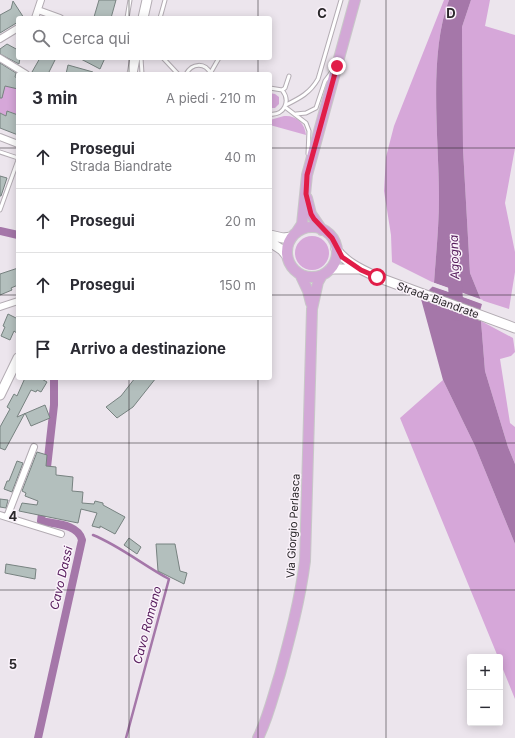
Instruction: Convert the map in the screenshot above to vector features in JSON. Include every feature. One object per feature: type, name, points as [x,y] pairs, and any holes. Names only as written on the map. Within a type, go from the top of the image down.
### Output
[{"type":"main road","points":[[143,16],[146,0]]},
{"type":"main road","points":[[287,256],[289,243],[302,224],[307,175],[355,0]]},
{"type":"main road","points":[[132,72],[135,60]]},
{"type":"main road","points":[[272,243],[282,250],[294,269],[300,274],[311,277],[326,272],[334,263],[336,249],[332,238],[322,230],[311,214],[306,194]]},
{"type":"main road","points":[[272,236],[283,238],[309,228],[322,230]]},
{"type":"main road","name":"Strada Biandrate","points":[[336,249],[342,257],[361,270],[414,292],[515,328]]},
{"type":"main road","name":"Strada Biandrate","points":[[326,272],[361,270]]},
{"type":"main road","name":"Via Giorgio Perlasca","points":[[258,738],[271,705],[294,624],[304,568],[312,309],[318,282],[326,272]]},
{"type":"main road","name":"Via Giorgio Perlasca","points":[[300,274],[308,291],[312,309]]},
{"type":"main road","points":[[1,391],[16,362]]},
{"type":"street","points":[[36,16],[41,0]]},
{"type":"street","points":[[38,10],[54,16]]},
{"type":"street","points":[[0,39],[16,29]]},
{"type":"street","points":[[0,58],[23,72]]},
{"type":"street","points":[[0,137],[16,143]]},
{"type":"street","points":[[0,308],[16,302]]},
{"type":"street","points":[[7,517],[34,448]]},
{"type":"street","points":[[0,515],[61,534]]},
{"type":"lane","points":[[127,16],[130,0]]},
{"type":"lane","points":[[161,16],[165,0]]},
{"type":"lane","points":[[272,114],[278,113],[313,88],[318,79],[341,0]]},
{"type":"lane","points":[[141,60],[142,72]]},
{"type":"lane","points":[[165,60],[176,72]]},
{"type":"lane","points":[[211,72],[217,60]]},
{"type":"lane","points":[[187,72],[189,69],[196,65],[204,66],[210,72]]},
{"type":"lane","points":[[296,114],[306,113],[316,108],[326,81],[337,66]]},
{"type":"lane","points":[[282,90],[285,88],[289,76]]},
{"type":"lane","points":[[272,88],[282,90]]},
{"type":"lane","points":[[282,90],[286,98],[286,106],[290,112],[296,114],[306,123],[309,131],[307,175]]},
{"type":"lane","points":[[0,152],[16,158]]},
{"type":"lane","points":[[0,210],[16,165]]},
{"type":"shaded area","points":[[444,0],[449,0],[443,22],[437,71],[436,97],[439,208],[434,283],[392,262],[391,235],[384,191],[386,157],[394,126]]},
{"type":"shaded area","points":[[471,0],[490,0],[485,26],[515,35],[515,148],[505,203],[515,252],[515,272],[509,309],[481,300],[470,273],[463,149],[462,27]]},
{"type":"shaded area","points":[[6,83],[16,88],[16,114],[8,111],[6,116],[0,113],[0,87],[5,88]]},
{"type":"shaded area","points":[[272,93],[279,97],[279,104],[275,108],[272,108]]},
{"type":"shaded area","points":[[284,116],[296,118],[302,123],[306,135],[272,126],[272,119]]},
{"type":"shaded area","points":[[312,236],[324,241],[329,253],[324,265],[312,270],[300,265],[295,253],[300,241]]},
{"type":"shaded area","points":[[481,321],[513,338],[515,352],[511,356],[500,359],[510,423],[515,427],[515,464],[508,447],[485,371]]},
{"type":"shaded area","points":[[443,380],[475,446],[515,544],[515,699],[503,669],[503,654],[497,654],[400,418]]},
{"type":"water","points":[[449,0],[471,0],[462,27],[463,149],[470,273],[481,300],[434,283],[439,208],[436,97],[437,71],[443,22]]},
{"type":"water","points":[[433,286],[482,304],[480,311],[427,292]]},
{"type":"water","points":[[421,299],[481,321],[485,371],[508,447],[515,464],[515,544],[475,446],[443,380]]},
{"type":"pier","points":[[432,282],[483,300],[482,302],[484,304],[431,286],[433,284]]},
{"type":"building","points":[[99,0],[116,0],[112,16],[94,16]]},
{"type":"building","points":[[13,1],[23,16],[16,16],[16,23],[0,33],[0,15],[11,9]]},
{"type":"building","points":[[7,44],[16,49],[16,60],[20,60],[19,64],[0,54],[0,49]]},
{"type":"building","points":[[39,60],[55,60],[49,72],[32,72]]},
{"type":"building","points":[[83,60],[104,60],[100,69]]},
{"type":"building","points":[[0,63],[16,73],[16,89],[5,86],[2,98],[0,98]]},
{"type":"building","points":[[68,65],[93,72],[66,72]]},
{"type":"building","points":[[7,111],[16,114],[16,134],[0,128],[0,113],[6,116]]},
{"type":"building","points":[[0,176],[7,178],[1,196],[0,196]]},
{"type":"building","points":[[16,269],[16,286],[11,288],[12,290],[0,295],[0,274]]},
{"type":"building","points":[[8,314],[16,318],[16,332],[14,331],[10,340],[1,336],[5,327],[3,326]]},
{"type":"building","points":[[24,380],[44,380],[47,382],[41,392],[31,390],[17,417],[25,414],[5,450],[0,448],[0,427],[10,409],[7,407],[14,394],[17,396]]},
{"type":"building","points":[[133,380],[154,380],[133,407],[117,418],[106,407],[121,396]]},
{"type":"building","points":[[45,405],[50,418],[31,426],[25,413]]},
{"type":"building","points":[[37,452],[47,455],[46,466],[56,467],[56,475],[73,477],[72,491],[83,492],[82,503],[94,504],[95,501],[103,503],[103,505],[125,517],[115,534],[100,526],[100,528],[92,526],[97,513],[81,509],[78,523],[19,511],[22,503],[37,505],[38,501],[25,496],[26,493],[22,491]]},
{"type":"building","points":[[17,461],[23,463],[12,492],[4,489]]},
{"type":"building","points":[[0,499],[8,500],[6,508],[0,507]]},
{"type":"building","points":[[129,538],[141,547],[137,554],[124,545]]},
{"type":"building","points":[[156,544],[175,544],[180,571],[187,573],[184,584],[158,571]]},
{"type":"building","points":[[6,564],[36,569],[35,579],[5,573]]},
{"type":"waterway","name":"Cavo Dassi","points":[[0,231],[16,235]]},
{"type":"waterway","name":"Agogna","points":[[454,271],[457,314]]},
{"type":"waterway","name":"Cavo Dassi","points":[[46,476],[54,405],[54,380]]},
{"type":"waterway","name":"Cavo Dassi","points":[[38,738],[82,540],[80,535],[71,528],[41,521],[43,506]]},
{"type":"waterway","name":"Cavo Romano","points":[[93,535],[103,539],[169,579],[126,738]]},
{"type":"route","points":[[337,66],[307,175],[306,194],[311,214],[322,230],[328,233],[332,238],[336,249],[342,257],[361,270],[377,277]]}]
